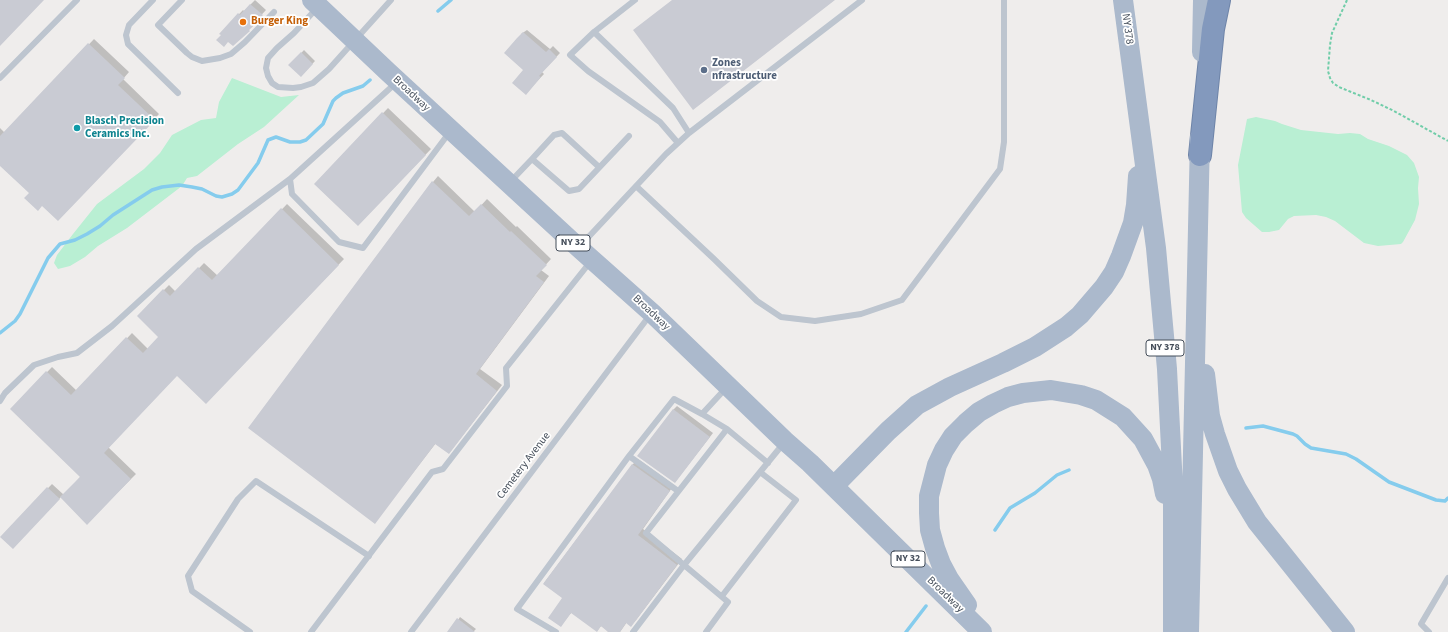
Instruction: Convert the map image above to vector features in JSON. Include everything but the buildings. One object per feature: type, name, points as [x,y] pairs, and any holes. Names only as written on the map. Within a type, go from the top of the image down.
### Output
[{"type":"highway","points":[[1200,155],[1213,29],[1219,0]]},
{"type":"main road","name":"NY 378","points":[[1123,0],[1156,248],[1167,369],[1173,487],[1173,632]]},
{"type":"main road","name":"NY 378","points":[[1189,632],[1203,0]]},
{"type":"main road","name":"Broadway","points":[[316,3],[508,183],[652,313],[834,486],[984,632]]},
{"type":"main road","points":[[834,486],[888,431],[917,405],[950,387],[1019,356],[1052,336],[1080,315],[1104,287],[1114,272],[1128,241],[1136,205],[1138,168],[1132,66]]},
{"type":"main road","points":[[1197,258],[1207,398],[1215,434],[1228,471],[1257,522],[1345,632]]},
{"type":"main road","points":[[984,632],[949,579],[935,548],[930,530],[929,513],[929,496],[932,480],[944,450],[953,436],[966,423],[979,412],[1008,397],[1036,391],[1066,391],[1096,400],[1123,417],[1143,439],[1157,465],[1165,494],[1174,609]]},
{"type":"lane","points":[[0,78],[77,0]]},
{"type":"lane","points":[[153,0],[130,25],[126,35],[128,44],[178,93]]},
{"type":"lane","points":[[182,0],[158,25],[186,53],[202,61],[220,58],[231,54],[246,42],[274,12]]},
{"type":"lane","points":[[316,3],[294,32],[270,55],[267,61],[266,68],[268,76],[272,83],[278,87],[301,87],[313,83],[346,51],[390,0]]},
{"type":"lane","points":[[635,0],[594,32],[570,55],[588,71],[660,122],[678,143]]},
{"type":"lane","points":[[311,632],[432,472],[443,469],[507,386],[506,368],[585,254],[594,233],[636,186],[678,143],[862,0]]},
{"type":"lane","points":[[636,186],[714,258],[757,301],[781,317],[815,321],[861,314],[902,300],[1000,169],[1004,142],[1004,0]]},
{"type":"lane","points":[[594,32],[673,108],[689,134]]},
{"type":"lane","points":[[0,401],[4,393],[34,365],[77,353],[112,326],[196,249],[290,179],[398,81]]},
{"type":"lane","points":[[290,179],[292,194],[339,242],[363,248],[451,130]]},
{"type":"lane","points":[[508,183],[554,135],[562,132],[599,167]]},
{"type":"lane","points":[[532,159],[569,191],[579,189],[629,136]]},
{"type":"lane","name":"Cemetery Avenue","points":[[411,632],[652,313]]},
{"type":"lane","points":[[702,414],[728,386]]},
{"type":"lane","points":[[556,632],[517,609],[629,456],[674,399],[727,429],[768,463]]},
{"type":"lane","points":[[706,632],[728,602],[646,533],[727,429]]},
{"type":"lane","points":[[633,632],[684,565],[785,441]]},
{"type":"lane","points":[[629,456],[678,491]]},
{"type":"lane","points":[[722,596],[796,500],[760,472]]},
{"type":"lane","points":[[250,632],[192,591],[188,576],[238,499],[256,481],[369,556]]},
{"type":"lane","points":[[1429,632],[1420,624],[1448,578]]},
{"type":"path","points":[[1347,0],[1334,29],[1330,46],[1328,71],[1333,83],[1339,88],[1371,100],[1394,111],[1448,141]]},
{"type":"green space","points":[[232,78],[281,97],[299,95],[264,127],[238,144],[197,176],[187,178],[182,186],[127,228],[70,266],[58,269],[54,263],[57,255],[97,204],[144,169],[160,153],[172,135],[201,120],[216,118],[219,102]]},
{"type":"green space","points":[[1256,117],[1275,121],[1301,130],[1338,134],[1360,134],[1368,139],[1389,146],[1407,155],[1414,163],[1419,177],[1419,204],[1415,220],[1403,242],[1401,244],[1378,246],[1364,243],[1335,221],[1316,215],[1294,216],[1288,219],[1279,230],[1262,232],[1246,218],[1242,212],[1238,165],[1247,119]]},
{"type":"waterway","points":[[438,11],[451,0]]},
{"type":"waterway","points":[[0,333],[15,321],[20,314],[48,258],[60,244],[75,240],[87,234],[152,190],[162,187],[179,185],[192,187],[202,189],[216,196],[222,197],[232,194],[238,190],[258,163],[268,140],[276,137],[290,142],[300,142],[306,140],[323,124],[333,101],[336,98],[343,93],[363,86],[370,80]]},
{"type":"waterway","points":[[1246,428],[1263,426],[1293,434],[1311,448],[1346,454],[1356,459],[1389,482],[1436,500],[1445,501],[1448,498]]},
{"type":"waterway","points":[[995,530],[1010,508],[1035,493],[1057,475],[1069,470]]},
{"type":"waterway","points":[[906,632],[926,606]]},
{"type":"place","name":"Burger King","points":[[243,22]]},
{"type":"place","name":"Zones nfrastructure","points":[[704,70]]},
{"type":"place","name":"Blasch Precision Ceramics Inc.","points":[[77,128]]}]
